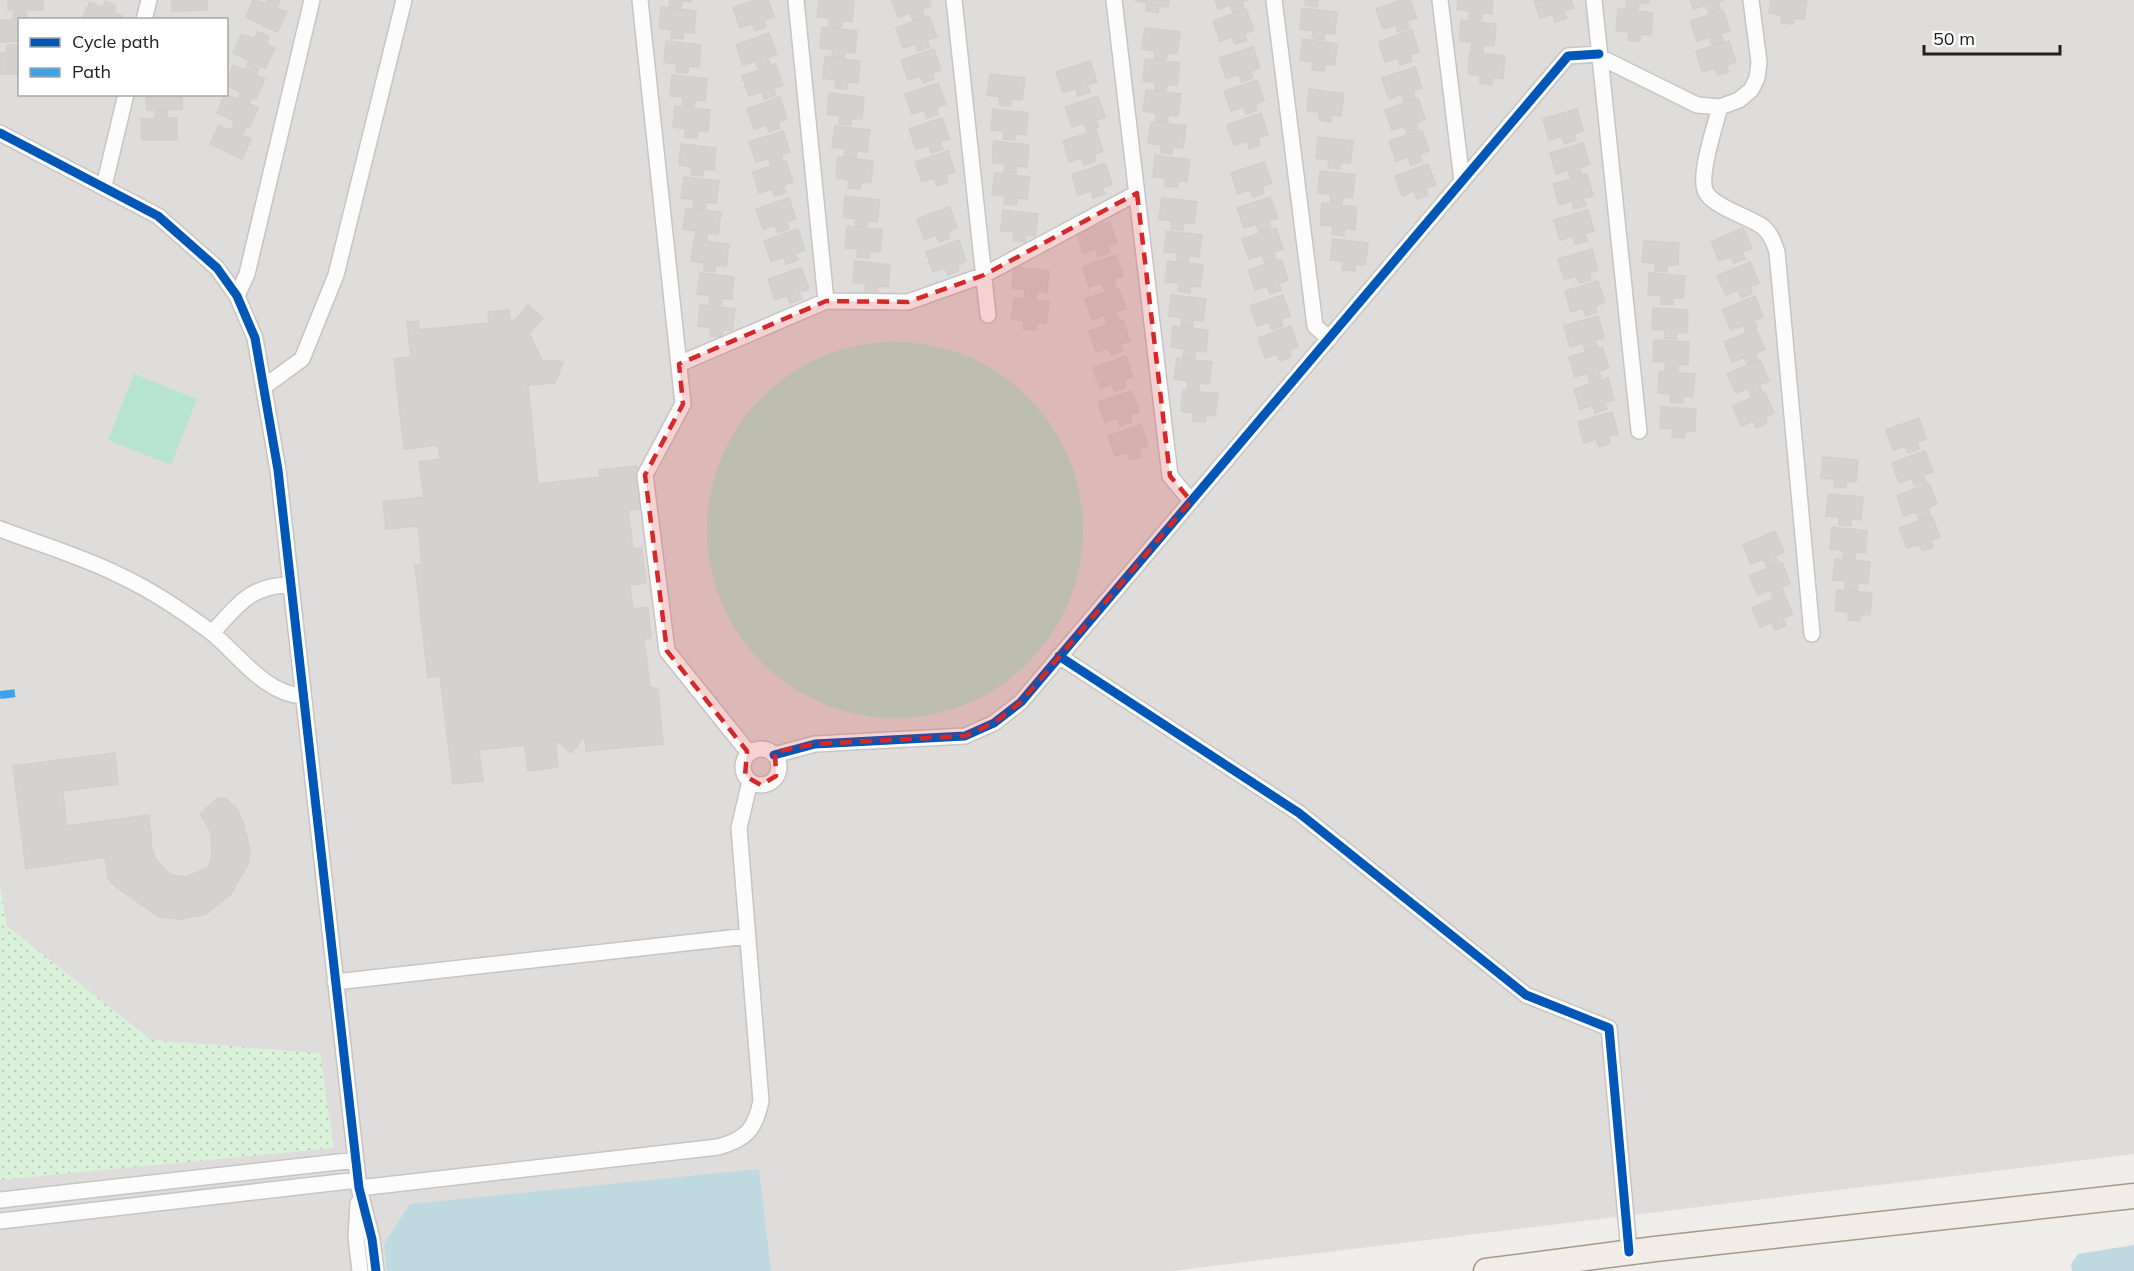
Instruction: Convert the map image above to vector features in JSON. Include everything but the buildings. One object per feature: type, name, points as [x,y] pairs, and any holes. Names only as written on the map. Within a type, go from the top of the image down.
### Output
[{"type":"main road","points":[[1486,1271],[1629,1252],[2134,1196]]},
{"type":"street","points":[[144,18],[149,0]]},
{"type":"street","points":[[237,296],[247,274],[312,0]]},
{"type":"street","points":[[265,386],[302,359],[336,275],[404,0]]},
{"type":"street","points":[[640,0],[683,404],[645,475],[667,651],[749,753]]},
{"type":"street","points":[[796,0],[826,301]]},
{"type":"street","points":[[954,0],[988,315]]},
{"type":"street","points":[[1114,0],[1170,476],[1191,501]]},
{"type":"street","points":[[1274,0],[1315,326],[1329,339]]},
{"type":"street","points":[[1440,0],[1462,181]]},
{"type":"street","points":[[1594,0],[1639,431]]},
{"type":"street","points":[[0,1221],[718,1147],[732,1143],[747,1134],[757,1121],[761,1101],[739,828],[750,781],[743,764],[749,753],[759,749],[774,755],[815,744],[966,736],[994,723],[1021,702],[1568,56],[1599,55],[1697,105],[1720,107],[1739,100],[1751,90],[1757,78],[1759,62],[1750,0]]},
{"type":"street","points":[[104,186],[126,96]]},
{"type":"street","points":[[1720,107],[1704,178],[1705,191],[1713,200],[1764,228],[1772,237],[1777,252],[1812,634]]},
{"type":"street","points":[[0,133],[158,216],[217,268],[237,296],[255,338],[265,386],[291,585],[336,982],[358,1184],[356,1237],[360,1271]]},
{"type":"street","points":[[679,364],[826,301],[908,302],[984,275],[1137,193]]},
{"type":"street","points":[[0,529],[119,574],[161,598],[212,633],[275,689],[289,695],[303,696]]},
{"type":"street","points":[[212,633],[246,597],[259,589],[291,585]]},
{"type":"street","points":[[1059,656],[1299,813],[1526,995],[1609,1028],[1629,1252]]},
{"type":"street","points":[[750,781],[761,785],[772,780],[778,765],[774,755]]},
{"type":"street","points":[[336,982],[748,936]]},
{"type":"street","points":[[0,1200],[356,1160]]},
{"type":"street","points":[[358,1184],[372,1239],[376,1271]]},
{"type":"highlighted area","points":[[1137,193],[1170,476],[1191,501],[1021,702],[994,723],[965,736],[815,744],[775,752],[776,776],[761,785],[745,776],[747,751],[667,651],[645,475],[683,404],[679,364],[826,301],[908,302],[984,275]]},
{"type":"shaded area","points":[[0,0],[2134,0],[2134,1154],[1172,1271],[0,1271]]},
{"type":"green space","points":[[895,342],[932,346],[967,357],[999,374],[1028,397],[1051,426],[1068,458],[1079,493],[1083,530],[1079,567],[1068,602],[1051,634],[1028,663],[999,686],[967,703],[932,714],[895,718],[858,714],[823,703],[791,686],[762,663],[739,634],[722,602],[711,567],[707,530],[711,493],[722,458],[739,426],[762,397],[791,374],[823,357],[858,346]]},
{"type":"green space","points":[[134,374],[197,399],[171,465],[108,440]]},
{"type":"green space","points":[[0,886],[7,926],[151,1040],[320,1053],[334,1148],[0,1180]]},
{"type":"water","points":[[759,1169],[771,1271],[387,1271],[384,1244],[410,1204]]},
{"type":"water","points":[[2134,1245],[2134,1271],[2072,1271],[2071,1264],[2078,1254]]},
{"type":"marked path","points":[[0,695],[17,693]]},
{"type":"cycle path","points":[[774,755],[815,744],[965,736],[994,723],[1021,702],[1568,56],[1599,54]]},
{"type":"cycle path","points":[[0,133],[158,216],[217,268],[237,296],[255,338],[278,470],[359,1188],[372,1239],[376,1271]]},
{"type":"cycle path","points":[[1059,656],[1299,813],[1526,995],[1609,1028],[1629,1252]]}]
